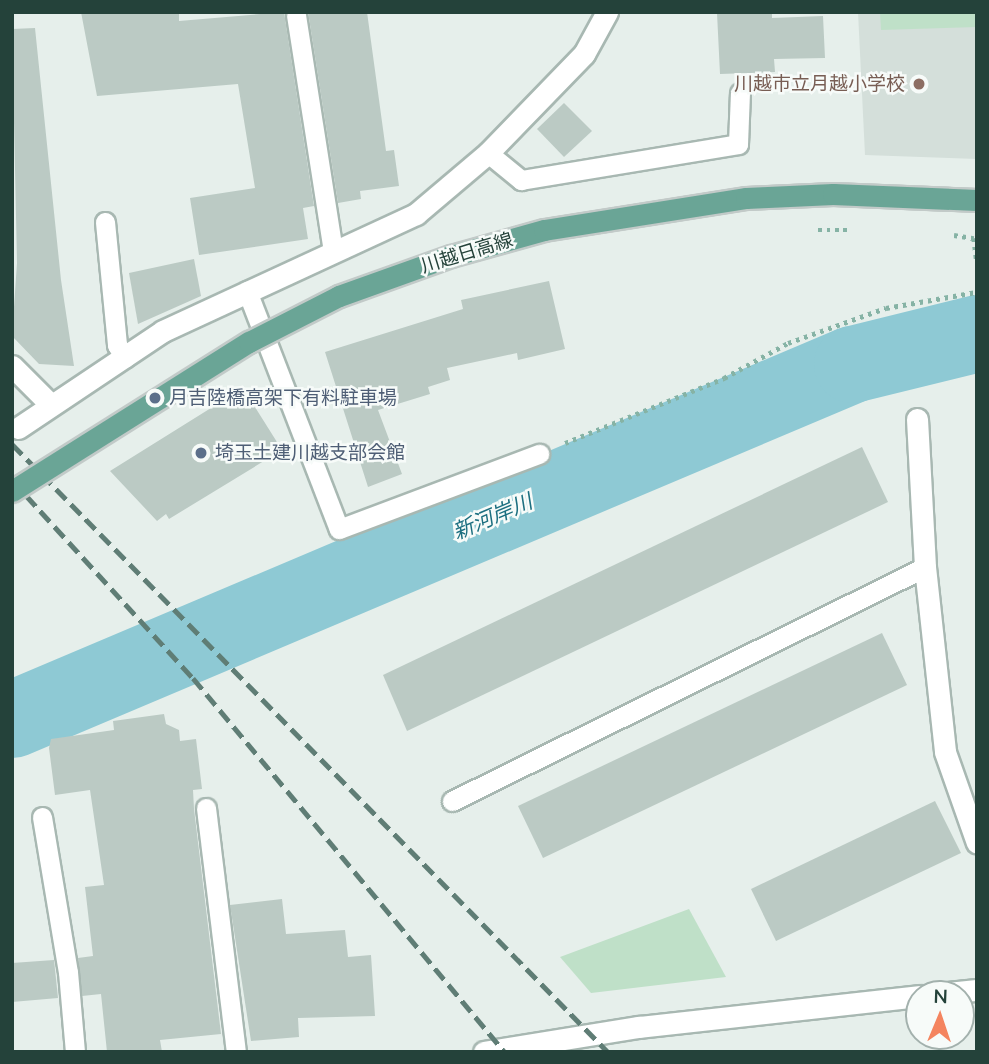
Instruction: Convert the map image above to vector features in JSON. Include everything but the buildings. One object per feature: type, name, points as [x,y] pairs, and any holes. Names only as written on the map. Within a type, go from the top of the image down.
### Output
[{"type":"main road","name":"川越日高線","points":[[12,491],[249,342],[339,296],[451,256],[594,220],[746,198],[833,194],[977,200]]},
{"type":"street","points":[[18,428],[49,403],[125,358],[163,331],[416,214],[488,153],[584,54],[607,12]]},
{"type":"street","points":[[12,366],[49,403]]},
{"type":"street","points":[[917,419],[925,567],[945,752],[977,843]]},
{"type":"street","points":[[484,1052],[639,1027],[905,998]]},
{"type":"lane","points":[[296,15],[333,251]]},
{"type":"lane","points":[[488,153],[521,180],[738,144],[740,93]]},
{"type":"lane","points":[[105,222],[117,345],[125,358]]},
{"type":"lane","points":[[247,291],[339,529],[538,454]]},
{"type":"lane","points":[[452,801],[925,567]]},
{"type":"lane","points":[[206,808],[236,1052]]},
{"type":"lane","points":[[42,817],[68,972],[75,1052]]},
{"type":"path","points":[[538,454],[724,378],[788,343],[886,308],[977,292]]},
{"type":"shaded area","name":"川越市立月越小学校","points":[[858,12],[977,12],[977,159],[865,155]]},
{"type":"green space","points":[[880,12],[977,12],[977,27],[881,30]]},
{"type":"green space","points":[[689,909],[726,977],[591,993],[560,957]]},
{"type":"waterway","name":"新河岸川","points":[[12,719],[852,364],[977,333]]},
{"type":"railway","points":[[12,444],[608,1052]]},
{"type":"railway","points":[[12,480],[193,678],[505,1052]]},
{"type":"place","name":"川越市立月越小学校","points":[[919,84]]},
{"type":"place","name":"月吉陸橋高架下有料駐車場","points":[[155,398]]},
{"type":"place","name":"埼玉土建川越支部会館","points":[[201,453]]}]
